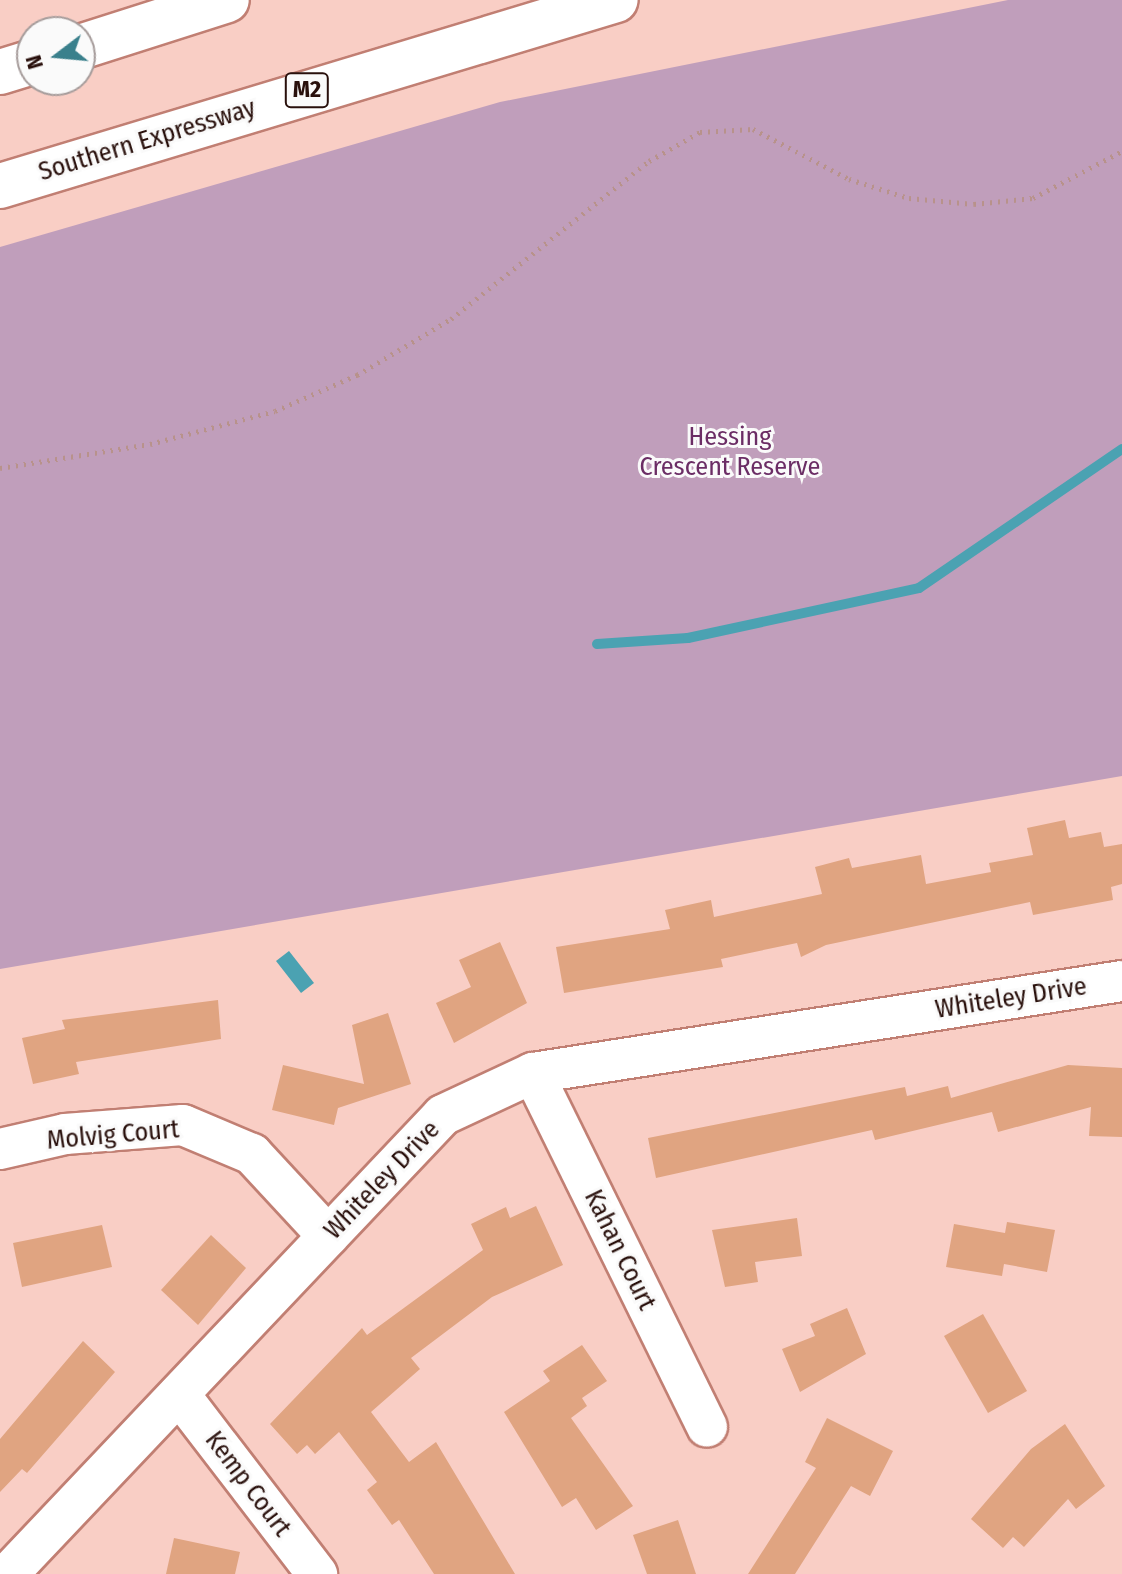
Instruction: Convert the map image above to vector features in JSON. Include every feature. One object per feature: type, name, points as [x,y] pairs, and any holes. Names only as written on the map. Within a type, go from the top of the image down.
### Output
[{"type":"highway","points":[[96,42],[227,0]]},
{"type":"highway","name":"Southern Expressway","points":[[0,186],[616,0]]},
{"type":"street","name":"Whiteley Drive","points":[[8,1574],[443,1115],[533,1073],[1122,981]]},
{"type":"street","name":"Kahan Court","points":[[533,1073],[707,1427]]},
{"type":"street","name":"Molvig Court","points":[[0,1149],[65,1134],[183,1125],[252,1154],[328,1236]]},
{"type":"street","name":"Kemp Court","points":[[179,1394],[317,1574]]},
{"type":"path","points":[[0,468],[150,444],[275,411],[357,375],[451,319],[649,161],[700,132],[753,129],[849,179],[909,198],[974,204],[1033,198],[1122,151]]},
{"type":"green space","name":"Hessing Crescent Reserve","points":[[1008,0],[1122,0],[1122,776],[0,969],[0,247],[500,102]]},
{"type":"water","points":[[289,951],[314,983],[301,993],[276,961]]},
{"type":"building","points":[[1065,820],[1069,838],[1101,832],[1104,847],[1122,844],[1122,884],[1111,887],[1113,900],[1033,915],[1030,902],[826,945],[801,957],[797,943],[721,959],[723,967],[564,993],[556,947],[670,929],[665,910],[711,900],[714,917],[822,894],[815,867],[849,858],[852,868],[921,855],[926,884],[991,872],[989,863],[1033,855],[1027,828]]},
{"type":"building","points":[[500,942],[527,1003],[454,1043],[436,1003],[471,987],[459,960]]},
{"type":"building","points":[[218,1000],[221,1039],[76,1062],[79,1074],[33,1084],[22,1038],[65,1029],[62,1020]]},
{"type":"building","points":[[388,1013],[411,1084],[338,1108],[334,1125],[272,1110],[283,1065],[364,1084],[352,1025]]},
{"type":"building","points":[[1068,1065],[1122,1068],[1122,1137],[1089,1136],[1091,1107],[998,1132],[992,1112],[875,1140],[872,1130],[656,1178],[648,1138],[905,1087],[907,1096],[948,1086],[951,1098]]},
{"type":"building","points":[[536,1206],[563,1265],[492,1297],[411,1358],[420,1369],[371,1412],[409,1462],[436,1442],[515,1574],[434,1574],[399,1520],[392,1525],[367,1490],[377,1482],[339,1432],[315,1454],[307,1445],[297,1454],[270,1424],[362,1328],[367,1335],[483,1250],[471,1224],[506,1207],[510,1218]]},
{"type":"building","points":[[797,1218],[802,1256],[755,1262],[758,1282],[725,1287],[712,1230]]},
{"type":"building","points":[[1007,1222],[1055,1230],[1047,1272],[1004,1264],[1002,1276],[946,1267],[954,1224],[1005,1233]]},
{"type":"building","points":[[102,1225],[112,1267],[22,1287],[13,1243]]},
{"type":"building","points":[[211,1235],[246,1268],[198,1325],[161,1290]]},
{"type":"building","points":[[847,1308],[866,1354],[800,1392],[782,1349],[815,1336],[810,1324]]},
{"type":"building","points":[[983,1314],[1027,1391],[988,1413],[944,1336]]},
{"type":"building","points":[[83,1341],[115,1372],[27,1473],[22,1469],[0,1492],[0,1439]]},
{"type":"building","points":[[582,1345],[607,1381],[582,1398],[587,1406],[571,1418],[633,1506],[596,1530],[576,1498],[562,1507],[504,1412],[550,1381],[543,1371]]},
{"type":"building","points":[[827,1418],[893,1451],[870,1496],[851,1486],[795,1574],[748,1574],[816,1468],[805,1462]]},
{"type":"building","points":[[1065,1424],[1105,1486],[1076,1509],[1068,1499],[1024,1547],[1013,1537],[1003,1548],[971,1519],[1031,1449]]},
{"type":"building","points":[[678,1520],[696,1574],[647,1574],[633,1535]]},
{"type":"building","points":[[174,1538],[240,1552],[235,1574],[166,1574]]},
{"type":"waterway","points":[[597,644],[688,638],[919,588],[1122,449]]}]
